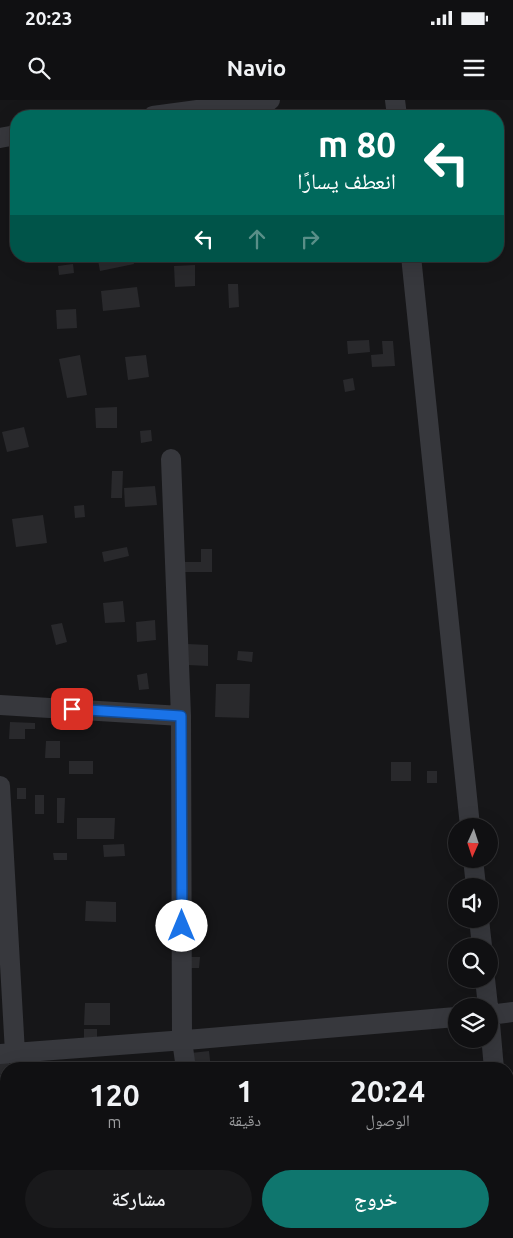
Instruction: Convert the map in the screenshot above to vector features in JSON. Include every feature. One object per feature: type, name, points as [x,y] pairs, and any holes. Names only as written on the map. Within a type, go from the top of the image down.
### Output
[{"type":"street","points":[[197,110],[270,100]]},
{"type":"street","points":[[412,262],[469,818]]},
{"type":"street","points":[[171,459],[181,716],[182,1040],[185,1062]]},
{"type":"street","points":[[0,705],[181,716]]},
{"type":"street","points":[[0,786],[7,1054],[448,1018]]},
{"type":"street","points":[[498,1013],[513,1012]]},
{"type":"street","points":[[492,1048],[493,1062]]},
{"type":"building","points":[[98,262],[134,262],[134,264],[100,271]]},
{"type":"building","points":[[73,264],[74,273],[59,275],[58,266]]},
{"type":"building","points":[[195,265],[195,286],[175,287],[174,266]]},
{"type":"building","points":[[228,284],[238,284],[239,307],[229,308]]},
{"type":"building","points":[[137,287],[140,307],[103,311],[101,291]]},
{"type":"building","points":[[76,309],[77,328],[57,329],[56,310]]},
{"type":"building","points":[[369,340],[370,352],[348,354],[347,341]]},
{"type":"building","points":[[382,341],[393,341],[395,366],[372,367],[371,355],[383,354]]},
{"type":"building","points":[[80,355],[87,395],[67,398],[59,359]]},
{"type":"building","points":[[146,355],[149,377],[128,380],[125,357]]},
{"type":"building","points":[[353,378],[355,390],[345,392],[343,380]]},
{"type":"building","points":[[117,407],[117,428],[96,428],[95,408]]},
{"type":"building","points":[[24,427],[29,447],[7,452],[2,432]]},
{"type":"building","points":[[151,430],[152,441],[141,443],[140,431]]},
{"type":"building","points":[[112,471],[123,471],[122,498],[111,498]]},
{"type":"building","points":[[155,486],[157,505],[125,507],[124,488]]},
{"type":"building","points":[[84,505],[85,517],[75,518],[74,506]]},
{"type":"building","points":[[43,515],[47,543],[16,547],[12,519]]},
{"type":"building","points":[[127,547],[129,556],[104,562],[102,552]]},
{"type":"building","points":[[201,549],[212,549],[212,572],[185,572],[185,562],[201,562]]},
{"type":"building","points":[[123,601],[125,622],[105,623],[103,603]]},
{"type":"building","points":[[155,620],[156,640],[137,642],[136,622]]},
{"type":"building","points":[[62,623],[67,642],[56,645],[51,625]]},
{"type":"building","points":[[188,644],[208,645],[208,666],[188,665]]},
{"type":"building","points":[[238,651],[253,652],[252,662],[237,660]]},
{"type":"building","points":[[147,673],[149,689],[139,690],[137,675]]},
{"type":"building","points":[[216,684],[250,684],[249,718],[215,717]]},
{"type":"building","points":[[10,722],[35,723],[35,729],[25,729],[25,739],[9,739]]},
{"type":"building","points":[[46,741],[60,741],[60,758],[45,758]]},
{"type":"building","points":[[69,761],[93,761],[93,774],[69,774]]},
{"type":"building","points":[[391,762],[411,762],[411,781],[391,781]]},
{"type":"building","points":[[427,771],[437,771],[437,783],[427,783]]},
{"type":"building","points":[[17,788],[26,788],[26,799],[17,799]]},
{"type":"building","points":[[35,795],[44,795],[44,814],[35,814]]},
{"type":"building","points":[[57,798],[65,798],[64,823],[57,823]]},
{"type":"building","points":[[77,818],[115,818],[114,839],[77,839]]},
{"type":"building","points":[[124,844],[125,856],[104,857],[103,845]]},
{"type":"building","points":[[53,853],[67,853],[67,860],[54,860]]},
{"type":"building","points":[[86,901],[116,902],[116,922],[85,921]]},
{"type":"building","points":[[191,957],[200,957],[199,968],[190,968]]},
{"type":"building","points":[[85,1003],[110,1003],[110,1025],[84,1025]]},
{"type":"building","points":[[84,1029],[97,1029],[97,1039],[84,1040]]},
{"type":"building","points":[[209,1051],[210,1062],[192,1062],[191,1053]]},
{"type":"route","points":[[72,709],[181,716],[182,926]]}]
